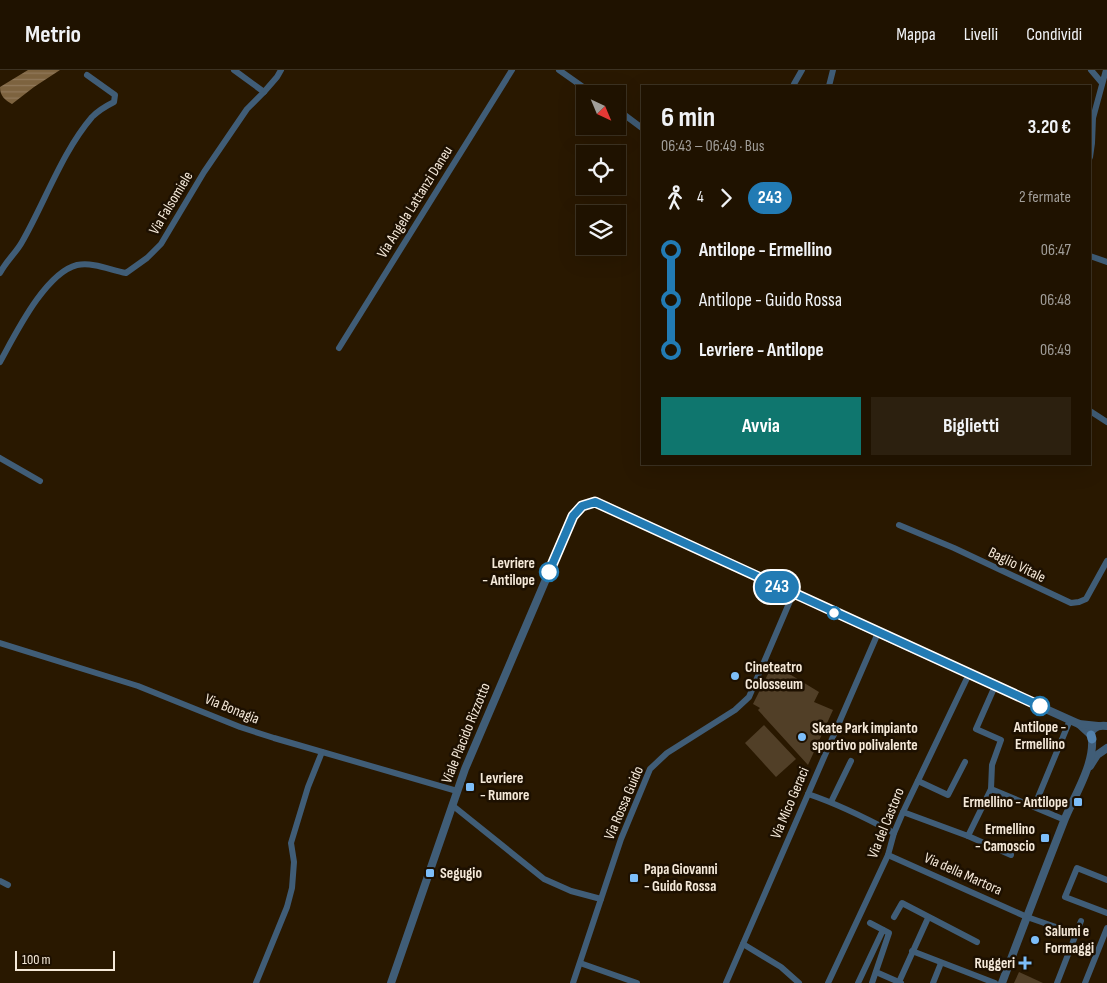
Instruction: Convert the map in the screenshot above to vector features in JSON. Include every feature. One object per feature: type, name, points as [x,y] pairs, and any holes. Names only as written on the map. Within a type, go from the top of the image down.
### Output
[{"type":"street","points":[[234,70],[264,92]]},
{"type":"street","name":"Via Falsomiele","points":[[0,362],[36,299],[62,273],[77,265],[84,265],[106,267],[126,273],[147,258],[161,244],[204,172],[246,109],[264,92],[281,70]]},
{"type":"street","name":"Via Angela Lattanzi Daneu","points":[[339,348],[512,70]]},
{"type":"street","points":[[559,70],[581,85]]},
{"type":"street","points":[[794,84],[802,70]]},
{"type":"street","points":[[829,85],[833,70]]},
{"type":"street","points":[[1091,70],[1102,84]]},
{"type":"street","points":[[1091,150],[1093,118],[1106,70]]},
{"type":"street","points":[[0,273],[21,244],[54,179],[82,131],[93,116],[114,102],[115,95],[86,75]]},
{"type":"street","points":[[626,116],[641,127]]},
{"type":"street","points":[[1091,256],[1107,262]]},
{"type":"street","points":[[1091,412],[1107,422]]},
{"type":"street","points":[[0,458],[40,481]]},
{"type":"street","name":"Viale Placido Rizzotto","points":[[391,983],[457,791],[577,510],[595,502],[793,594]]},
{"type":"street","name":"Baglio Vitale","points":[[899,525],[954,548],[1071,603],[1086,599],[1107,561]]},
{"type":"street","points":[[793,594],[1079,724],[1107,726]]},
{"type":"street","name":"Via Rossa Guido","points":[[573,983],[621,839],[650,769],[667,753],[736,710],[749,697],[793,594]]},
{"type":"street","name":"Via Mico Geraci","points":[[726,983],[878,633]]},
{"type":"street","name":"Via Bonagia","points":[[0,643],[138,686],[240,727],[457,791]]},
{"type":"street","name":"Via del Castoro","points":[[828,983],[888,855],[894,833],[903,812],[969,674]]},
{"type":"street","points":[[968,836],[991,789],[992,765],[1001,740],[976,729],[995,686]]},
{"type":"street","points":[[1034,807],[1070,720]]},
{"type":"street","points":[[1079,724],[1107,748],[1098,755],[1087,769]]},
{"type":"street","points":[[1002,983],[1065,820],[1087,769],[1093,748],[1093,730],[1098,726]]},
{"type":"street","points":[[256,983],[287,907],[292,888],[294,862],[292,844],[308,787],[322,752]]},
{"type":"street","points":[[831,802],[851,761]]},
{"type":"street","points":[[918,781],[948,795],[964,762]]},
{"type":"street","points":[[991,789],[1065,820]]},
{"type":"street","points":[[808,794],[856,813],[894,833]]},
{"type":"street","points":[[452,805],[544,879],[571,891],[601,899]]},
{"type":"street","points":[[903,812],[968,836],[1011,855]]},
{"type":"street","name":"Via della Martora","points":[[888,855],[1027,917],[1076,934]]},
{"type":"street","points":[[1107,880],[1077,868],[1065,896],[1107,913]]},
{"type":"street","points":[[0,882],[8,885]]},
{"type":"street","points":[[894,917],[902,903],[977,942]]},
{"type":"street","points":[[876,972],[896,982],[928,918]]},
{"type":"street","points":[[1057,983],[1081,921]]},
{"type":"street","points":[[870,923],[889,933],[872,983]]},
{"type":"street","points":[[1086,983],[1107,928]]},
{"type":"street","points":[[859,983],[883,930]]},
{"type":"street","points":[[743,944],[781,967],[799,983]]},
{"type":"street","points":[[912,951],[995,983]]},
{"type":"street","points":[[580,963],[637,983]]},
{"type":"street","points":[[933,983],[941,963]]},
{"type":"shaded area","points":[[28,70],[60,70],[12,104],[3,97],[0,87]]},
{"type":"shaded area","name":"Skate Park impianto sportivo polivalente","points":[[773,664],[819,692],[814,702],[833,710],[808,765],[758,710],[760,708],[753,704]]},
{"type":"shaded area","points":[[764,725],[796,759],[776,777],[745,743]]},
{"type":"shaded area","points":[[1019,972],[1043,983],[1014,983]]},
{"type":"bus line","name":"243","points":[[549,572],[573,516],[582,506],[595,502],[1040,706]]},
{"type":"place","name":"Levriere - Antilope","points":[[549,572]]},
{"type":"place","name":"Cineteatro Colosseum","points":[[735,676]]},
{"type":"place","name":"Antilope - Ermellino","points":[[1040,706]]},
{"type":"place","name":"Skate Park impianto sportivo polivalente","points":[[802,737]]},
{"type":"place","name":"Levriere - Rumore","points":[[470,787]]},
{"type":"place","name":"Ermellino - Antilope","points":[[1078,802]]},
{"type":"place","name":"Ermellino - Camoscio","points":[[1045,838]]},
{"type":"place","name":"Segugio","points":[[430,873]]},
{"type":"place","name":"Papa Giovanni - Guido Rossa","points":[[634,878]]},
{"type":"place","name":"Salumi e Formaggi","points":[[1035,940]]},
{"type":"place","name":"Ruggeri","points":[[1025,963]]}]
